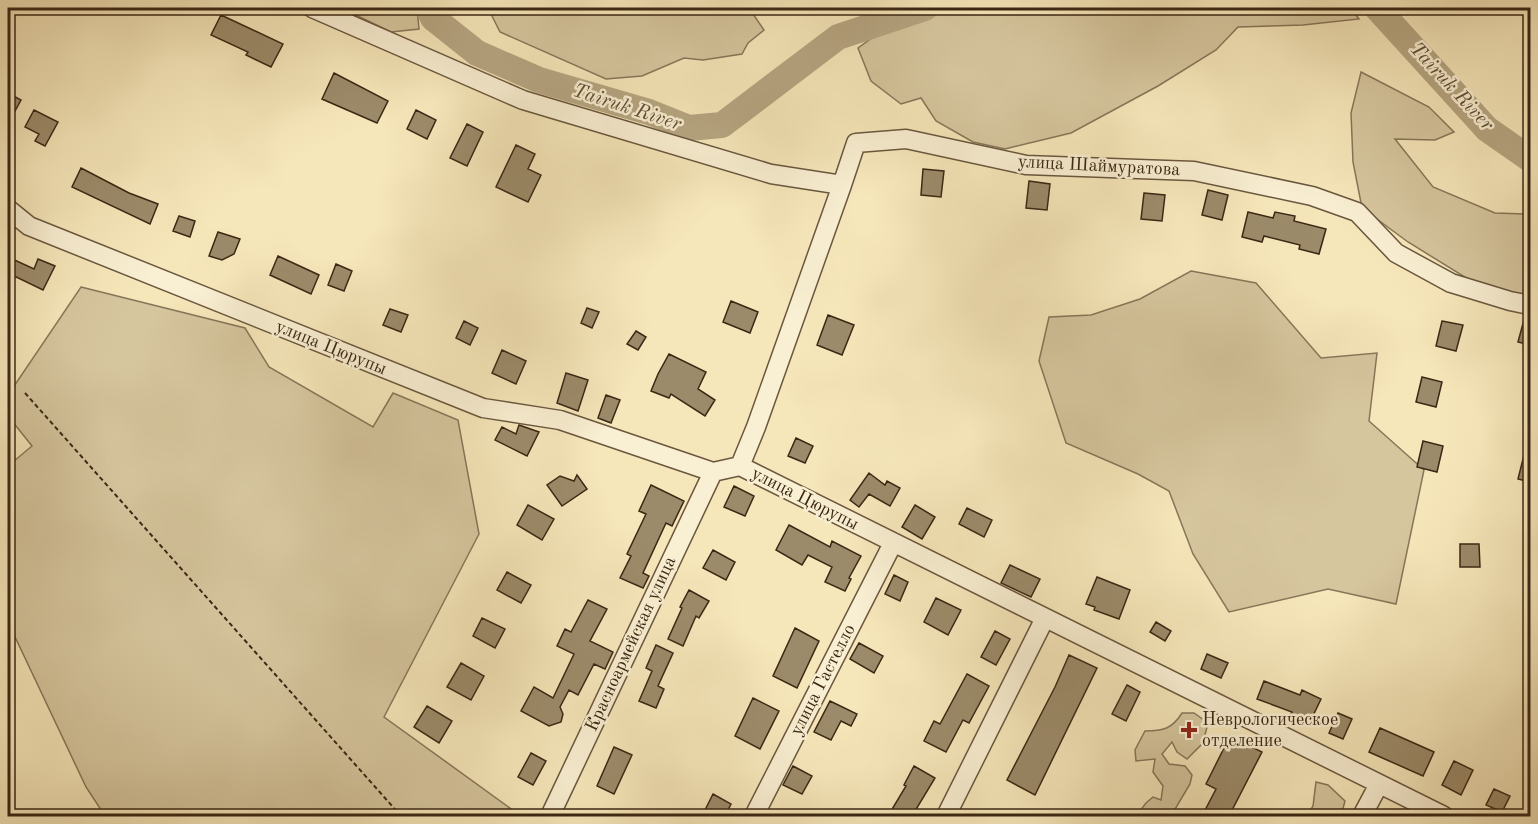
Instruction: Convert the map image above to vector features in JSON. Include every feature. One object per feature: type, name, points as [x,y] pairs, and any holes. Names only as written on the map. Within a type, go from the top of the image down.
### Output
[{"type":"street","points":[[312,8],[523,100],[771,174],[842,185],[756,427],[740,465]]},
{"type":"street","name":"улица Шаймуратова","points":[[842,185],[856,144],[906,140],[1026,165],[1194,171],[1312,196],[1357,212],[1396,253],[1451,283],[1530,305]]},
{"type":"street","name":"улица Цюрупы","points":[[8,209],[29,226],[483,408],[560,420],[713,472],[740,465],[892,543],[1444,816]]},
{"type":"street","name":"Красноармейская улица","points":[[549,816],[713,472]]},
{"type":"street","name":"улица Гастелло","points":[[754,816],[892,543]]},
{"type":"street","points":[[946,816],[1045,618]]},
{"type":"street","points":[[1362,816],[1379,784]]},
{"type":"path","points":[[25,393],[401,816]]},
{"type":"shaded area","points":[[341,8],[417,8],[419,29],[391,32]]},
{"type":"shaded area","points":[[488,8],[749,8],[764,30],[748,43],[742,54],[703,60],[684,58],[642,76],[606,79],[500,32]]},
{"type":"shaded area","points":[[942,8],[1351,8],[1359,19],[1303,25],[1238,27],[1216,50],[1158,86],[1071,133],[1005,149],[973,142],[936,121],[921,98],[901,104],[871,81],[858,48],[887,27]]},
{"type":"shaded area","points":[[1361,72],[1429,107],[1454,132],[1435,140],[1395,139],[1433,187],[1495,213],[1530,214],[1530,310],[1494,295],[1408,242],[1362,208],[1353,162],[1351,113]]},
{"type":"shaded area","points":[[1191,271],[1256,283],[1321,358],[1377,353],[1369,421],[1424,470],[1396,604],[1328,589],[1229,612],[1193,554],[1169,491],[1138,474],[1066,443],[1039,361],[1049,317],[1091,315],[1140,299]]},
{"type":"shaded area","points":[[81,287],[245,328],[269,367],[373,427],[393,393],[458,420],[479,534],[384,717],[521,816],[105,816],[86,787],[8,622],[8,466],[32,446],[8,416],[8,395]]},
{"type":"shaded area","points":[[1182,713],[1194,713],[1208,723],[1203,743],[1187,759],[1177,752],[1172,742],[1162,754],[1169,764],[1185,766],[1192,775],[1190,784],[1171,816],[1136,816],[1153,797],[1161,800],[1163,786],[1153,772],[1155,759],[1136,761],[1135,750],[1145,731],[1166,728],[1175,723]]},
{"type":"shaded area","points":[[1316,782],[1328,785],[1345,801],[1341,816],[1307,816],[1313,806]]},
{"type":"building","points":[[221,15],[283,44],[271,67],[246,55],[248,52],[211,35]]},
{"type":"building","points":[[334,73],[388,101],[377,123],[322,99]]},
{"type":"building","points":[[8,93],[21,100],[15,111],[8,107]]},
{"type":"building","points":[[34,110],[58,122],[45,146],[35,141],[39,134],[25,127]]},
{"type":"building","points":[[416,110],[436,120],[427,139],[407,129]]},
{"type":"building","points":[[467,124],[483,132],[467,166],[450,158]]},
{"type":"building","points":[[516,145],[535,154],[528,169],[541,175],[528,202],[496,187]]},
{"type":"building","points":[[81,168],[129,193],[158,204],[150,224],[72,187]]},
{"type":"building","points":[[923,169],[944,171],[941,197],[921,195]]},
{"type":"building","points":[[1029,181],[1050,184],[1047,210],[1026,208]]},
{"type":"building","points":[[1208,190],[1228,195],[1222,220],[1202,215]]},
{"type":"building","points":[[1144,193],[1165,195],[1162,221],[1141,219]]},
{"type":"building","points":[[1248,212],[1273,218],[1275,212],[1295,216],[1294,221],[1326,229],[1319,254],[1299,249],[1300,245],[1264,236],[1262,242],[1242,237]]},
{"type":"building","points":[[179,216],[195,221],[190,237],[173,231]]},
{"type":"building","points":[[218,232],[240,239],[234,254],[222,260],[209,256]]},
{"type":"building","points":[[278,256],[319,275],[311,294],[270,275]]},
{"type":"building","points":[[8,257],[34,269],[38,259],[55,266],[43,290],[8,273]]},
{"type":"building","points":[[336,264],[352,271],[344,291],[328,285]]},
{"type":"building","points":[[731,301],[758,312],[750,333],[723,322]]},
{"type":"building","points":[[587,308],[599,312],[592,328],[581,323]]},
{"type":"building","points":[[390,309],[408,315],[401,332],[383,325]]},
{"type":"building","points":[[828,315],[854,325],[842,355],[817,345]]},
{"type":"building","points":[[1525,316],[1530,316],[1530,345],[1518,342]]},
{"type":"building","points":[[464,321],[478,328],[470,345],[456,338]]},
{"type":"building","points":[[1442,321],[1463,325],[1456,351],[1436,346]]},
{"type":"building","points":[[636,331],[646,337],[638,350],[627,344]]},
{"type":"building","points":[[502,350],[526,361],[516,384],[492,373]]},
{"type":"building","points":[[669,354],[706,372],[698,389],[715,400],[705,416],[671,394],[669,398],[651,391]]},
{"type":"building","points":[[566,373],[588,380],[578,411],[557,403]]},
{"type":"building","points":[[1422,377],[1442,382],[1436,407],[1416,402]]},
{"type":"building","points":[[606,395],[620,400],[611,423],[598,418]]},
{"type":"building","points":[[519,425],[539,432],[527,456],[495,440],[502,427],[516,434]]},
{"type":"building","points":[[796,438],[813,446],[805,463],[788,456]]},
{"type":"building","points":[[1423,441],[1443,446],[1437,472],[1417,467]]},
{"type":"building","points":[[1526,447],[1530,447],[1530,482],[1518,479]]},
{"type":"building","points":[[869,473],[885,485],[887,481],[900,488],[890,506],[869,494],[859,507],[850,500]]},
{"type":"building","points":[[577,475],[587,489],[562,506],[547,485],[560,476],[574,481]]},
{"type":"building","points":[[651,485],[684,501],[672,526],[666,523],[643,573],[649,576],[643,588],[620,578],[631,556],[627,554],[646,514],[639,511]]},
{"type":"building","points":[[734,486],[754,496],[745,516],[724,507]]},
{"type":"building","points":[[528,505],[554,519],[542,540],[517,525]]},
{"type":"building","points":[[915,505],[935,517],[922,539],[902,527]]},
{"type":"building","points":[[967,508],[992,520],[984,537],[959,524]]},
{"type":"building","points":[[789,525],[830,547],[832,541],[861,556],[845,591],[825,582],[832,567],[808,555],[802,565],[776,550]]},
{"type":"building","points":[[1460,544],[1479,544],[1480,567],[1460,567]]},
{"type":"building","points":[[713,550],[735,562],[726,580],[703,568]]},
{"type":"building","points":[[1010,565],[1040,579],[1031,597],[1001,583]]},
{"type":"building","points":[[507,572],[531,585],[521,603],[497,590]]},
{"type":"building","points":[[894,575],[908,582],[900,601],[885,594]]},
{"type":"building","points":[[1097,577],[1130,590],[1119,619],[1094,610],[1095,607],[1086,604]]},
{"type":"building","points":[[689,590],[709,601],[699,618],[696,616],[683,646],[668,639]]},
{"type":"building","points":[[936,598],[961,610],[948,635],[924,622]]},
{"type":"building","points":[[588,600],[607,609],[590,641],[613,652],[605,669],[594,664],[578,695],[569,690],[560,707],[563,714],[561,722],[549,726],[521,711],[534,687],[553,698],[574,654],[557,646],[565,629],[571,632]]},
{"type":"building","points":[[482,618],[505,629],[495,648],[473,636]]},
{"type":"building","points":[[1156,622],[1171,631],[1165,641],[1150,632]]},
{"type":"building","points":[[795,628],[819,641],[797,688],[773,676]]},
{"type":"building","points":[[995,631],[1010,639],[996,665],[981,657]]},
{"type":"building","points":[[859,643],[883,656],[874,673],[850,659]]},
{"type":"building","points":[[656,645],[673,653],[658,686],[664,689],[656,708],[639,701],[652,671],[646,668]]},
{"type":"building","points":[[1207,654],[1228,663],[1221,678],[1201,669]]},
{"type":"building","points":[[1069,655],[1097,668],[1035,795],[1007,780]]},
{"type":"building","points":[[461,663],[484,676],[471,700],[447,687]]},
{"type":"building","points":[[967,674],[989,686],[969,723],[963,720],[946,752],[924,741],[934,721],[940,724]]},
{"type":"building","points":[[1264,681],[1300,695],[1302,690],[1321,699],[1309,724],[1290,715],[1292,712],[1257,699]]},
{"type":"building","points":[[1127,685],[1140,692],[1126,721],[1112,714]]},
{"type":"building","points":[[753,698],[779,711],[760,749],[735,736]]},
{"type":"building","points":[[830,701],[857,714],[851,726],[841,721],[831,740],[814,732]]},
{"type":"building","points":[[427,706],[452,721],[439,743],[414,727]]},
{"type":"building","points":[[1338,713],[1352,719],[1343,739],[1329,733]]},
{"type":"building","points":[[1380,728],[1434,752],[1423,776],[1369,752]]},
{"type":"building","points":[[1230,736],[1262,752],[1229,816],[1202,816],[1216,789],[1206,784]]},
{"type":"building","points":[[614,747],[632,755],[614,794],[597,786]]},
{"type":"building","points":[[531,753],[546,761],[533,785],[518,777]]},
{"type":"building","points":[[1454,761],[1473,770],[1461,795],[1442,785]]},
{"type":"building","points":[[793,766],[812,776],[802,794],[783,785]]},
{"type":"building","points":[[914,766],[935,778],[912,816],[888,816],[906,786],[904,785]]},
{"type":"building","points":[[1494,789],[1510,796],[1502,812],[1486,805]]},
{"type":"building","points":[[713,794],[731,804],[725,816],[702,816]]},
{"type":"waterway","name":"Tairuk River","points":[[428,8],[433,18],[477,53],[539,80],[649,112],[689,128],[722,125],[838,37],[925,8]]},
{"type":"waterway","name":"Tairuk River","points":[[1377,8],[1487,129],[1530,159]]},
{"type":"place","name":"Неврологическое отделение","points":[[1189,730]]}]
